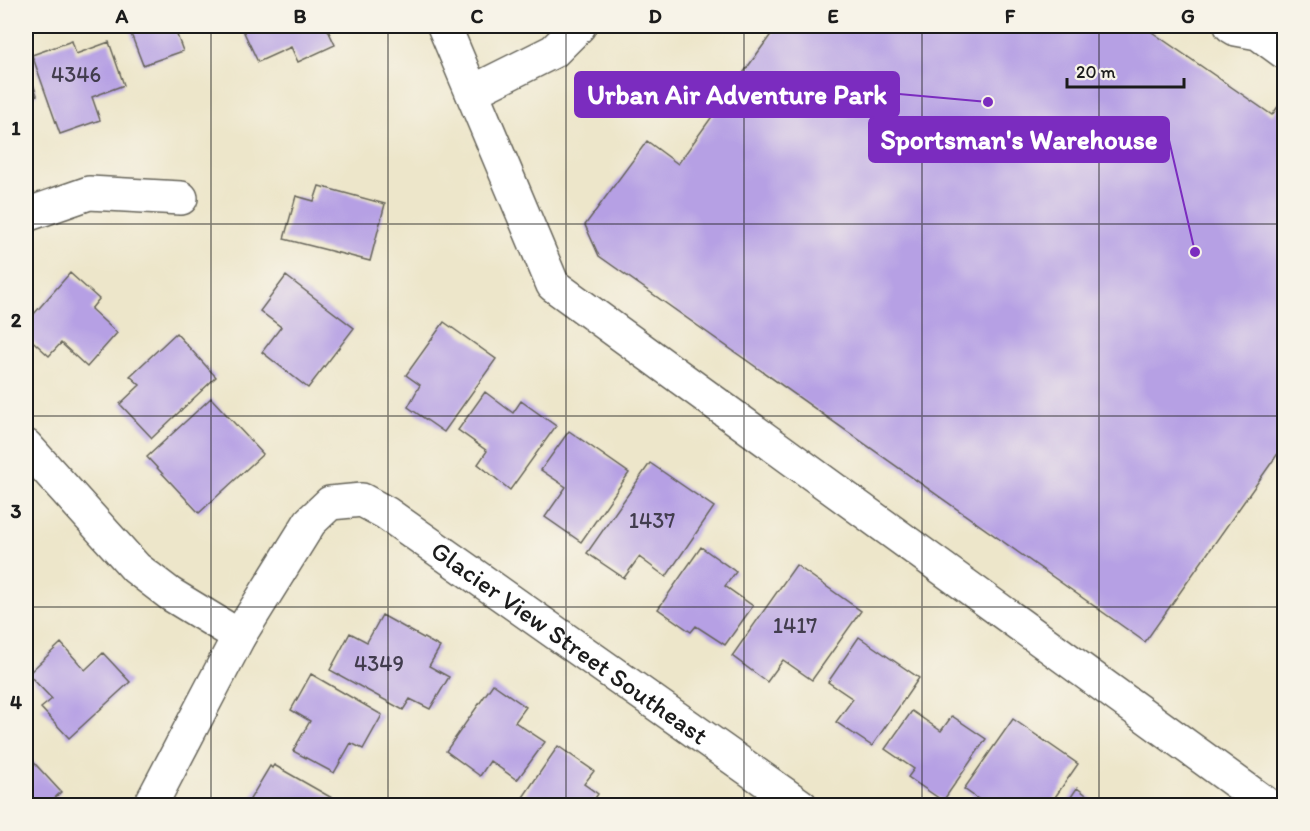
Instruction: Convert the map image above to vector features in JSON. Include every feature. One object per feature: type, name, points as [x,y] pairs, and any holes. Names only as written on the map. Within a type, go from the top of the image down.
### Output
[{"type":"street","points":[[444,26],[553,285],[1269,806]]},
{"type":"street","points":[[472,92],[554,51],[579,26]]},
{"type":"street","points":[[1231,26],[1258,33],[1284,52]]},
{"type":"street","points":[[26,216],[89,193],[181,198]]},
{"type":"street","points":[[26,446],[136,568],[170,594],[239,636],[150,806]]},
{"type":"street","name":"Glacier View Street Southeast","points":[[239,636],[310,522],[330,503],[362,500],[386,513],[801,806]]},
{"type":"building","points":[[128,26],[178,26],[174,27],[183,51],[143,65]]},
{"type":"building","points":[[241,26],[326,26],[335,45],[298,62],[291,47],[258,62]]},
{"type":"building","points":[[777,26],[1143,26],[1272,115],[1282,101],[1284,103],[1284,445],[1145,642],[599,256],[585,225],[647,141],[678,164]]},
{"type":"building","points":[[72,41],[76,54],[109,42],[124,85],[92,97],[100,120],[60,134],[32,55]]},
{"type":"building","points":[[26,65],[37,95],[26,99]]},
{"type":"building","points":[[319,186],[385,204],[370,261],[284,239],[296,196],[314,201]]},
{"type":"building","points":[[70,273],[99,299],[91,309],[117,333],[87,367],[61,343],[49,356],[26,335],[26,323]]},
{"type":"building","points":[[286,276],[354,328],[308,388],[262,352],[281,327],[260,311]]},
{"type":"building","points":[[444,322],[496,359],[444,432],[408,407],[420,385],[406,375]]},
{"type":"building","points":[[176,333],[216,377],[152,438],[120,404],[140,385],[130,376]]},
{"type":"building","points":[[485,392],[513,413],[521,401],[556,426],[510,490],[478,464],[487,451],[458,430]]},
{"type":"building","points":[[211,398],[263,454],[199,513],[147,457]]},
{"type":"building","points":[[569,431],[629,473],[581,542],[545,517],[566,487],[541,470]]},
{"type":"building","points":[[650,463],[714,507],[666,577],[639,557],[624,578],[587,553]]},
{"type":"building","points":[[701,547],[736,572],[725,586],[753,606],[725,645],[696,626],[691,632],[658,609]]},
{"type":"building","points":[[796,565],[861,611],[812,680],[783,660],[767,682],[732,656]]},
{"type":"building","points":[[382,615],[440,647],[429,666],[449,677],[430,709],[410,699],[403,710],[330,670],[350,633],[367,642]]},
{"type":"building","points":[[859,637],[919,678],[872,746],[836,722],[853,699],[828,682]]},
{"type":"building","points":[[61,643],[85,670],[103,653],[130,682],[69,738],[41,708],[52,699],[28,674]]},
{"type":"building","points":[[311,674],[382,715],[363,749],[351,743],[334,773],[293,751],[310,721],[291,710]]},
{"type":"building","points":[[493,684],[526,707],[515,722],[545,742],[517,780],[490,761],[480,776],[446,751]]},
{"type":"building","points":[[912,711],[941,731],[952,716],[986,739],[943,801],[908,777],[914,769],[885,749]]},
{"type":"building","points":[[1013,719],[1078,764],[1049,806],[988,806],[964,789]]},
{"type":"building","points":[[558,746],[594,771],[584,784],[598,794],[590,806],[517,806]]},
{"type":"building","points":[[26,754],[61,792],[46,806],[26,806]]},
{"type":"building","points":[[274,765],[346,806],[246,806],[270,766],[272,768]]},
{"type":"building","points":[[1077,788],[1101,806],[1065,806]]},
{"type":"place","name":"Urban Air Adventure Park","points":[[988,102]]},
{"type":"place","name":"Sportsman's Warehouse","points":[[1195,252]]}]
